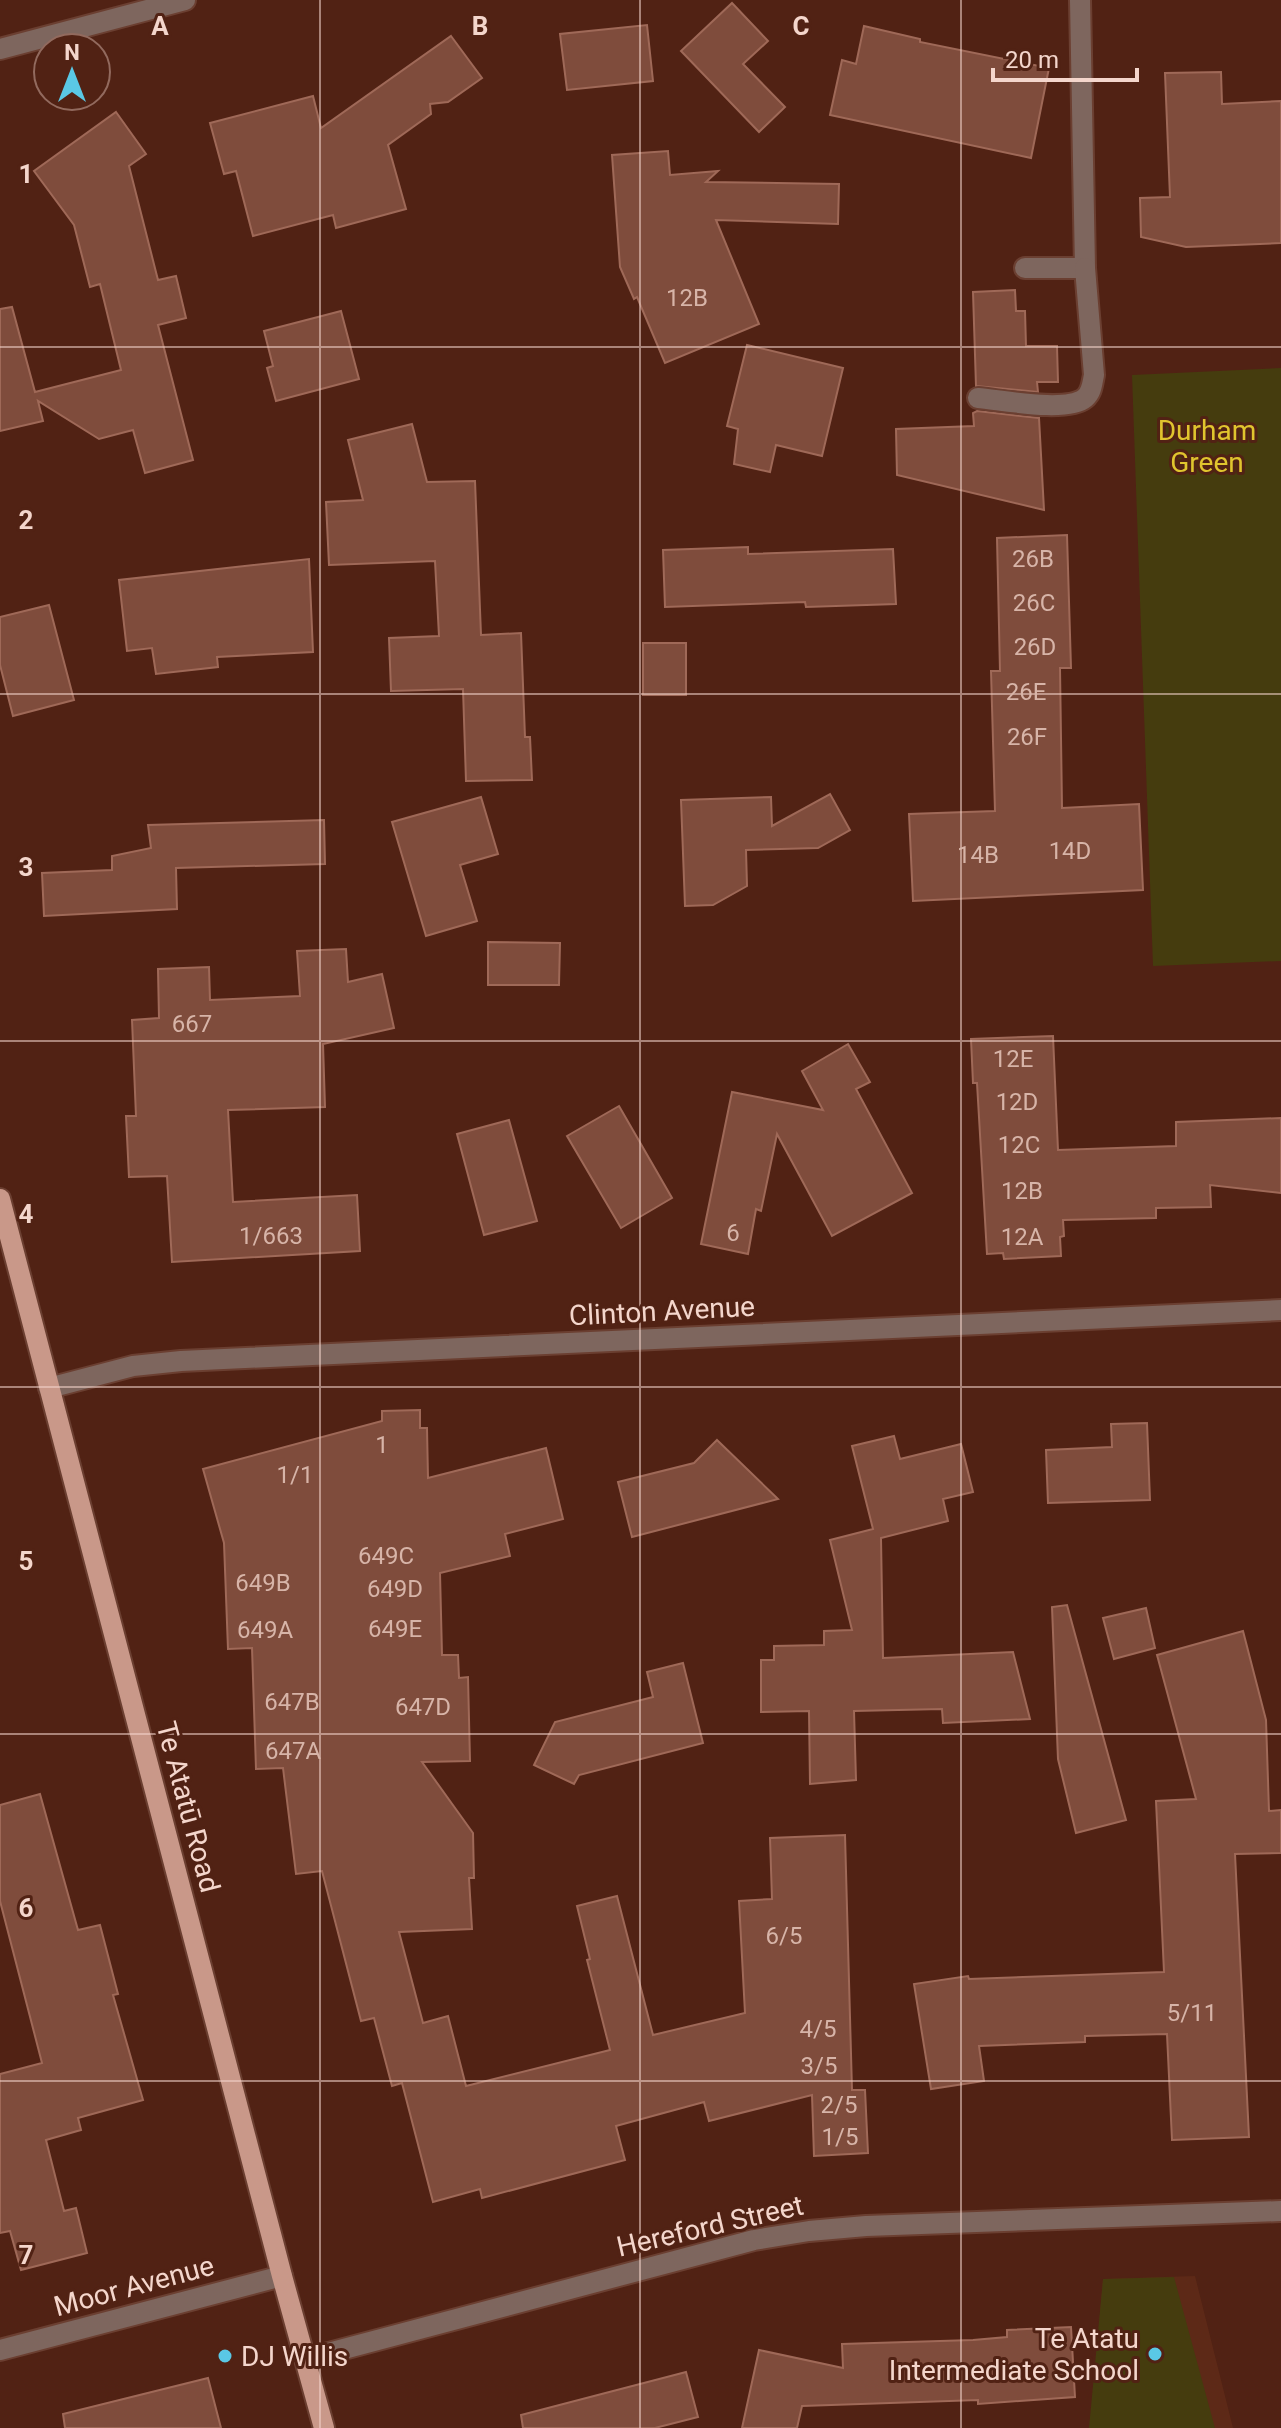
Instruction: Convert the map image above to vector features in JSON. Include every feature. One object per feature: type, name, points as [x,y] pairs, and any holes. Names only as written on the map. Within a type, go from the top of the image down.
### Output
[{"type":"main road","name":"Te Atatū Road","points":[[0,1199],[324,2428]]},
{"type":"street","points":[[0,49],[185,0]]},
{"type":"street","points":[[978,398],[1064,405],[1082,401],[1091,391],[1094,375],[1085,268],[1080,0]]},
{"type":"street","points":[[1025,268],[1085,268]]},
{"type":"street","name":"Clinton Avenue","points":[[49,1388],[133,1366],[181,1361],[1281,1310]]},
{"type":"street","name":"Hereford Street","points":[[306,2359],[739,2244],[809,2231],[866,2226],[1281,2211]]},
{"type":"street","name":"Moor Avenue","points":[[0,2350],[282,2276]]},
{"type":"shaded area","name":"Te Atatu Intermediate School","points":[[1195,2276],[1233,2428],[1090,2428],[1103,2279]]},
{"type":"green space","name":"Durham Green","points":[[1281,368],[1281,961],[1153,966],[1132,375]]},
{"type":"green space","name":"Te Atatu Intermediate School","points":[[1174,2277],[1215,2428],[1089,2428],[1103,2279]]},
{"type":"building","points":[[732,3],[768,41],[743,64],[785,107],[759,132],[681,51]]},
{"type":"building","points":[[647,25],[653,81],[567,90],[560,34]]},
{"type":"building","points":[[864,26],[920,39],[920,42],[1049,68],[1031,158],[830,115],[842,60],[856,64]]},
{"type":"building","points":[[451,36],[482,78],[448,102],[430,104],[431,114],[388,145],[406,209],[336,228],[333,215],[253,236],[236,171],[224,174],[210,123],[313,96],[321,128]]},
{"type":"building","points":[[1221,72],[1222,104],[1281,101],[1281,243],[1186,247],[1141,237],[1140,198],[1170,197],[1165,73]]},
{"type":"building","points":[[116,112],[146,154],[129,166],[158,280],[176,276],[186,318],[158,325],[193,460],[145,473],[133,430],[99,439],[38,401],[43,421],[0,431],[0,309],[12,307],[35,392],[121,370],[100,284],[90,287],[74,225],[34,171]]},
{"type":"building","points":[[668,151],[670,175],[718,171],[706,182],[839,184],[838,224],[716,220],[759,324],[665,363],[637,297],[634,299],[620,267],[612,155]]},
{"type":"building","points":[[1015,290],[1016,311],[1025,311],[1026,346],[1057,346],[1058,382],[1037,382],[1038,392],[976,386],[973,292]]},
{"type":"building","points":[[341,311],[359,379],[276,401],[267,368],[273,366],[264,331]]},
{"type":"building","points":[[747,345],[843,368],[822,456],[776,445],[770,472],[734,464],[738,429],[727,426]]},
{"type":"building","points":[[973,413],[1039,418],[1044,510],[897,475],[896,429],[974,426]]},
{"type":"building","points":[[412,424],[427,482],[475,481],[481,635],[521,633],[525,737],[530,737],[532,780],[466,781],[463,689],[391,691],[389,638],[439,636],[435,561],[329,565],[326,502],[363,500],[348,440]]},
{"type":"building","points":[[1067,535],[1071,668],[1060,668],[1062,808],[1139,804],[1143,890],[913,901],[909,814],[995,811],[991,671],[1000,671],[997,538]]},
{"type":"building","points":[[748,547],[748,554],[893,549],[896,604],[806,607],[805,602],[665,607],[663,550]]},
{"type":"building","points":[[309,559],[313,652],[217,657],[218,667],[156,674],[152,648],[127,651],[119,580]]},
{"type":"building","points":[[49,605],[74,700],[13,716],[0,665],[0,617]]},
{"type":"building","points":[[643,643],[686,643],[686,695],[643,695]]},
{"type":"building","points":[[830,794],[850,830],[818,848],[746,850],[747,886],[713,905],[685,906],[681,800],[771,797],[772,826]]},
{"type":"building","points":[[481,797],[498,854],[460,865],[477,921],[426,936],[392,822]]},
{"type":"building","points":[[324,820],[325,864],[176,868],[177,909],[44,916],[42,873],[112,870],[112,856],[151,848],[148,825]]},
{"type":"building","points":[[488,942],[560,943],[559,985],[488,985]]},
{"type":"building","points":[[346,949],[348,982],[382,974],[394,1028],[323,1044],[325,1107],[228,1110],[233,1202],[357,1195],[360,1251],[172,1262],[167,1176],[129,1177],[126,1116],[136,1116],[132,1020],[159,1018],[158,969],[209,967],[210,1000],[300,996],[297,951]]},
{"type":"building","points":[[1053,1036],[1058,1150],[1176,1146],[1176,1122],[1281,1118],[1281,1193],[1210,1185],[1211,1207],[1156,1208],[1156,1218],[1063,1220],[1061,1256],[1004,1259],[1003,1253],[987,1254],[977,1083],[973,1083],[971,1039]]},
{"type":"building","points":[[848,1044],[870,1082],[856,1089],[912,1193],[832,1236],[777,1134],[761,1211],[756,1209],[748,1254],[701,1244],[732,1092],[823,1110],[802,1071]]},
{"type":"building","points":[[619,1106],[672,1198],[621,1228],[567,1136]]},
{"type":"building","points":[[509,1120],[537,1221],[484,1235],[457,1134]]},
{"type":"building","points":[[420,1410],[420,1428],[427,1428],[428,1478],[546,1448],[563,1519],[505,1534],[510,1556],[440,1573],[442,1655],[458,1655],[459,1678],[468,1677],[470,1761],[422,1762],[473,1833],[474,1878],[469,1878],[472,1929],[399,1932],[423,2023],[448,2016],[466,2086],[610,2050],[577,1906],[617,1896],[653,2035],[745,2013],[739,1901],[772,1899],[770,1838],[845,1835],[852,2090],[865,2090],[868,2153],[814,2156],[812,2095],[709,2121],[704,2102],[616,2126],[625,2160],[482,2198],[480,2189],[433,2202],[402,2083],[392,2086],[374,2018],[361,2021],[322,1871],[296,1874],[283,1768],[256,1769],[252,1648],[228,1649],[224,1543],[203,1469],[382,1421],[382,1411]]},
{"type":"building","points":[[1147,1423],[1150,1500],[1048,1503],[1046,1450],[1112,1447],[1111,1424]]},
{"type":"building","points":[[894,1436],[900,1459],[961,1444],[973,1492],[943,1499],[948,1521],[881,1538],[883,1658],[1013,1652],[1030,1719],[943,1723],[942,1709],[854,1711],[856,1780],[810,1784],[809,1711],[761,1712],[761,1660],[774,1660],[774,1646],[824,1645],[824,1631],[852,1630],[830,1540],[873,1529],[852,1446]]},
{"type":"building","points":[[717,1440],[778,1499],[632,1537],[618,1482],[694,1463]]},
{"type":"building","points":[[1067,1605],[1126,1820],[1076,1833],[1058,1759],[1052,1607]]},
{"type":"building","points":[[1146,1608],[1155,1648],[1114,1659],[1103,1618]]},
{"type":"building","points":[[1243,1631],[1266,1720],[1269,1811],[1281,1810],[1281,1853],[1235,1854],[1249,2137],[1172,2140],[1167,2034],[1085,2036],[1085,2042],[979,2046],[984,2081],[931,2089],[914,1984],[968,1976],[969,1979],[1164,1972],[1156,1801],[1196,1799],[1157,1655]]},
{"type":"building","points":[[683,1663],[703,1743],[579,1775],[574,1784],[534,1765],[555,1722],[653,1697],[647,1672]]},
{"type":"building","points":[[40,1794],[78,1930],[100,1925],[118,1994],[113,1995],[143,2100],[78,2118],[81,2130],[46,2140],[64,2211],[76,2208],[87,2253],[21,2270],[10,2231],[0,2233],[0,2074],[42,2063],[0,1901],[0,1805]]},
{"type":"building","points":[[1071,2327],[1075,2397],[978,2404],[978,2400],[802,2406],[797,2428],[742,2428],[759,2350],[843,2368],[842,2344],[973,2340],[1007,2337],[1007,2330]]},
{"type":"building","points":[[686,2372],[698,2417],[655,2428],[523,2428],[521,2415]]},
{"type":"building","points":[[208,2378],[221,2428],[65,2428],[63,2414]]},
{"type":"place","name":"Te Atatu Intermediate School","points":[[1155,2354]]},
{"type":"place","name":"DJ Willis","points":[[225,2356]]}]
